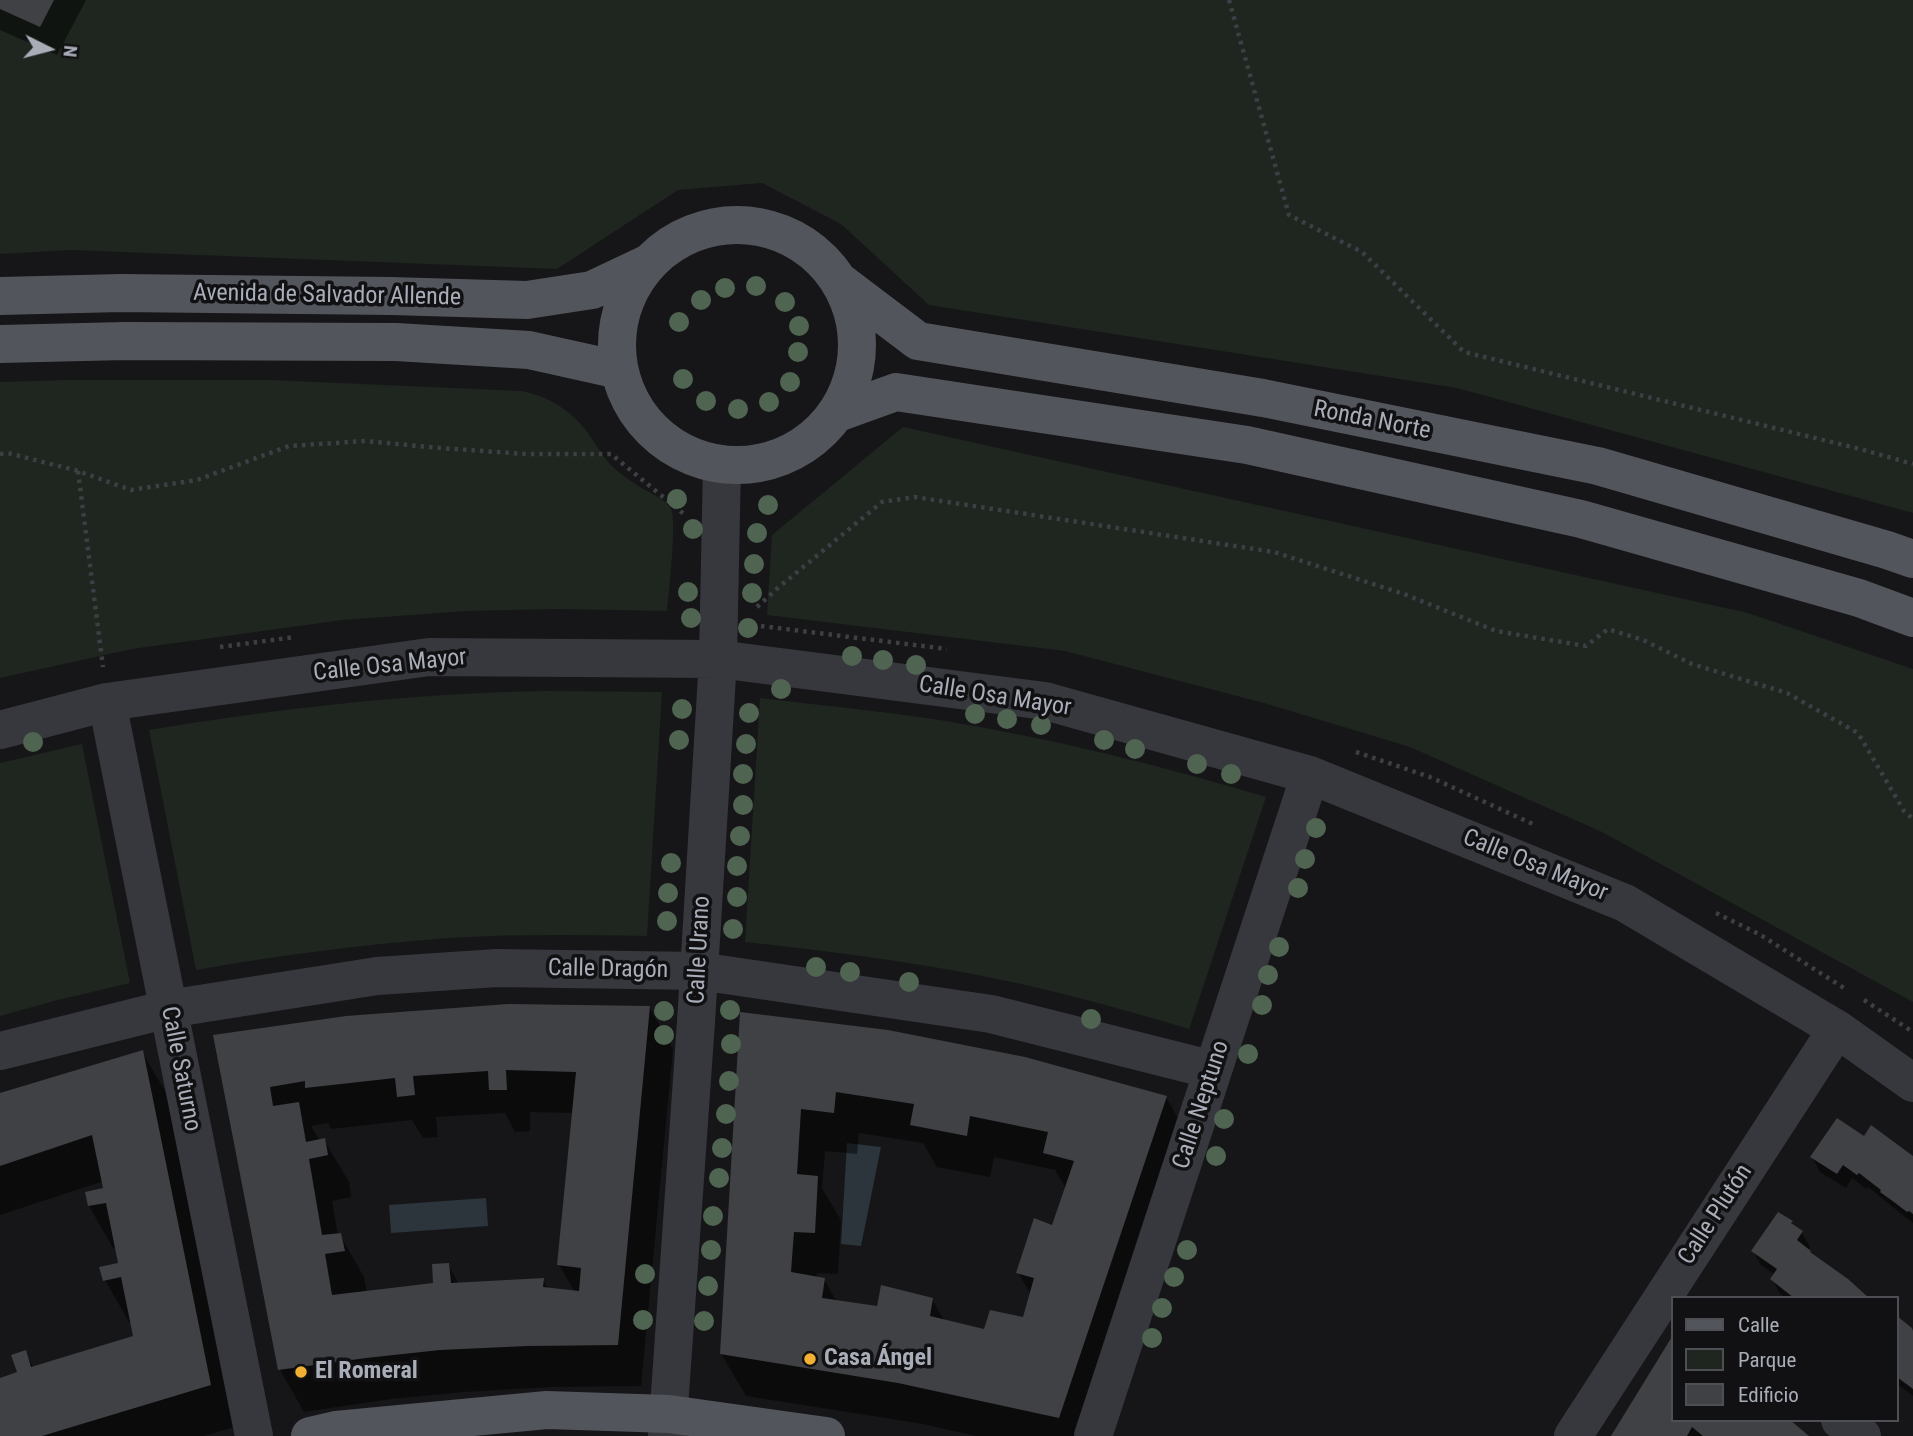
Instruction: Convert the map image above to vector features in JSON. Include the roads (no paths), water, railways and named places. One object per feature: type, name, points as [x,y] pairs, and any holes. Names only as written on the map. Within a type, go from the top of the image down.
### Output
[{"type":"main road","points":[[748,224],[784,233],[816,253],[840,282],[853,314],[857,348],[851,383],[835,414],[813,438],[785,455],[754,464],[722,464],[686,454],[656,433],[632,405],[619,370],[617,333],[626,296],[647,264],[676,240],[710,227],[748,224]]},
{"type":"main road","name":"Avenida de Salvador Allende","points":[[0,296],[148,293],[527,300],[592,290],[647,264]]},
{"type":"main road","name":"Ronda Norte","points":[[840,282],[918,341],[1263,398],[1598,466],[1913,559]]},
{"type":"main road","name":"Avenida de Salvador Allende","points":[[0,344],[125,341],[396,342],[529,350],[619,370]]},
{"type":"main road","name":"Ronda Norte","points":[[835,414],[896,393],[1247,445],[1581,519],[1858,598],[1913,618]]},
{"type":"main road","points":[[310,1436],[336,1430],[547,1410],[668,1425],[826,1436]]},
{"type":"street","name":"Calle Urano","points":[[668,1425],[718,659],[722,464]]},
{"type":"street","name":"Calle Osa Mayor","points":[[0,730],[105,685],[429,657],[718,659],[1045,701],[1310,775],[1625,903],[1837,1029],[1913,1083]]},
{"type":"street","name":"Calle Saturno","points":[[105,685],[254,1436]]},
{"type":"street","name":"Calle Neptuno","points":[[1093,1436],[1310,775]]},
{"type":"street","name":"Calle Dragón","points":[[0,1051],[168,1009],[377,976],[484,969],[699,971],[991,1014],[1213,1070]]},
{"type":"street","name":"Calle Plutón","points":[[1573,1436],[1669,1295],[1837,1029]]},
{"type":"street","points":[[1843,1422],[1862,1436]]},
{"type":"place","name":"Casa Ángel","points":[[810,1359]]},
{"type":"place","name":"El Romeral","points":[[301,1372]]}]
